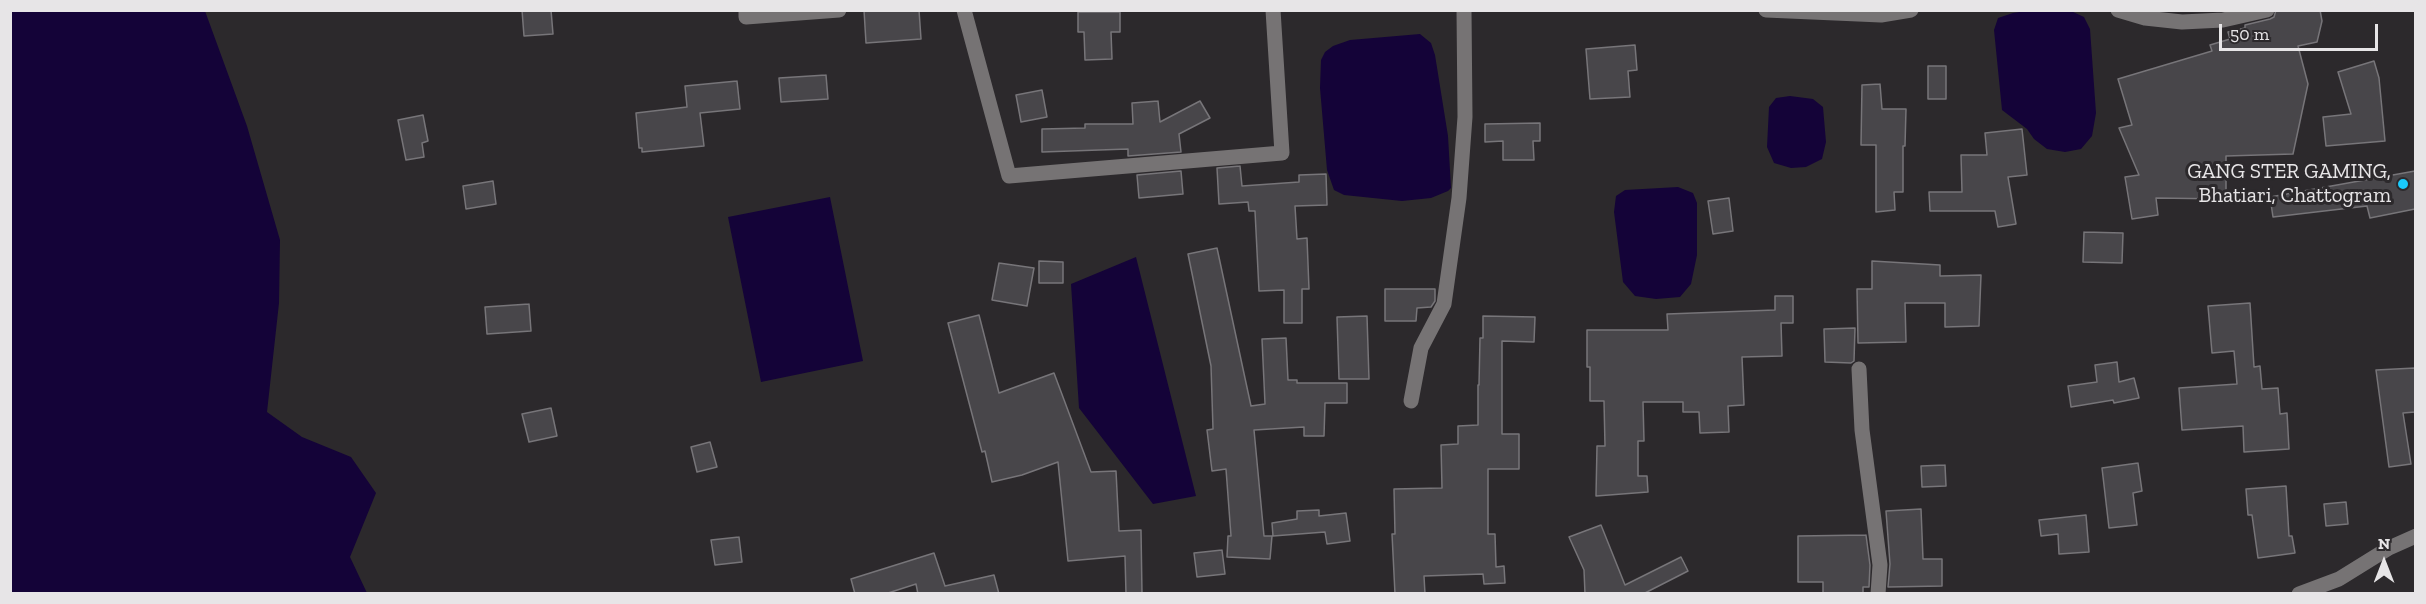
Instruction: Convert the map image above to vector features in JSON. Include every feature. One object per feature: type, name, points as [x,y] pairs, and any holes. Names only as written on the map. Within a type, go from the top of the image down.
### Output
[{"type":"street","points":[[746,10],[746,17],[839,10]]},
{"type":"street","points":[[964,10],[1009,176],[1282,153],[1273,10]]},
{"type":"street","points":[[1411,401],[1421,348],[1444,304],[1459,198],[1465,117],[1464,10]]},
{"type":"street","points":[[1766,10],[1881,15],[1911,10]]},
{"type":"street","points":[[2118,10],[2145,18],[2182,22],[2223,20],[2267,10]]},
{"type":"street","points":[[1859,369],[1862,430],[1880,565],[1878,594]]},
{"type":"street","points":[[2299,594],[2339,579],[2389,548],[2415,536]]},
{"type":"shaded area","points":[[2032,10],[2071,11],[2084,17],[2090,29],[2096,113],[2092,136],[2081,149],[2065,152],[2047,149],[2034,139],[2027,129],[2002,110],[1994,30],[1998,18]]},
{"type":"shaded area","points":[[10,11],[205,11],[247,126],[280,240],[279,303],[267,412],[302,437],[351,457],[376,493],[350,557],[367,593],[11,593]]},
{"type":"shaded area","points":[[1420,34],[1431,43],[1435,55],[1448,136],[1451,188],[1431,198],[1402,201],[1344,195],[1334,190],[1327,170],[1320,88],[1321,60],[1325,52],[1333,46],[1350,40]]},
{"type":"shaded area","points":[[1790,96],[1813,99],[1823,107],[1826,142],[1822,159],[1806,167],[1791,168],[1774,163],[1767,147],[1769,107],[1776,98]]},
{"type":"shaded area","points":[[1678,187],[1693,193],[1697,203],[1697,255],[1691,284],[1680,297],[1656,299],[1635,296],[1623,282],[1614,212],[1616,196],[1625,190]]},
{"type":"shaded area","points":[[830,197],[863,361],[761,382],[728,217]]},
{"type":"shaded area","points":[[1136,257],[1196,496],[1153,504],[1079,408],[1071,284]]},
{"type":"building","points":[[522,10],[551,10],[553,34],[524,36]]},
{"type":"building","points":[[864,10],[919,10],[921,39],[866,43]]},
{"type":"building","points":[[2276,10],[2320,10],[2322,21],[2317,42],[2298,46],[2308,84],[2293,154],[2226,156],[2226,199],[2156,198],[2158,215],[2132,219],[2125,177],[2139,175],[2119,128],[2132,125],[2118,79],[2212,51],[2210,45],[2230,39],[2228,32],[2270,19],[2274,17]]},
{"type":"building","points":[[1078,12],[1120,12],[1120,32],[1111,32],[1112,59],[1085,60],[1084,32],[1078,32]]},
{"type":"building","points":[[1635,45],[1637,70],[1628,71],[1630,97],[1590,99],[1586,49]]},
{"type":"building","points":[[2374,61],[2379,78],[2385,141],[2326,146],[2323,117],[2351,114],[2338,72]]},
{"type":"building","points":[[1928,66],[1946,66],[1946,99],[1928,99]]},
{"type":"building","points":[[826,75],[828,99],[781,102],[779,78]]},
{"type":"building","points":[[737,81],[740,109],[700,113],[704,146],[642,152],[642,148],[639,148],[636,113],[687,107],[685,86]]},
{"type":"building","points":[[1880,84],[1882,109],[1906,109],[1905,146],[1903,146],[1903,192],[1894,192],[1895,210],[1876,212],[1876,145],[1861,145],[1862,85]]},
{"type":"building","points":[[1042,90],[1047,117],[1021,122],[1016,95]]},
{"type":"building","points":[[1158,101],[1160,122],[1200,101],[1210,118],[1179,134],[1181,152],[1128,156],[1128,149],[1042,152],[1042,129],[1085,128],[1085,124],[1133,124],[1132,103]]},
{"type":"building","points":[[423,115],[428,141],[422,143],[424,157],[406,160],[398,120]]},
{"type":"building","points":[[1540,123],[1540,141],[1533,141],[1534,160],[1503,160],[1503,141],[1485,142],[1485,124]]},
{"type":"building","points":[[2022,129],[2027,175],[2008,177],[2016,224],[1998,227],[1995,211],[1930,211],[1929,192],[1962,192],[1961,155],[1987,155],[1985,133]]},
{"type":"building","points":[[1240,166],[1242,186],[1299,182],[1299,175],[1326,174],[1327,205],[1295,206],[1297,239],[1307,238],[1309,289],[1302,289],[1302,323],[1284,323],[1284,290],[1259,291],[1255,211],[1249,211],[1248,202],[1219,204],[1217,168]]},
{"type":"building","points":[[1181,171],[1183,194],[1139,198],[1137,175]]},
{"type":"building","points":[[2415,171],[2415,209],[2370,218],[2367,206],[2273,217],[2270,197]]},
{"type":"building","points":[[493,181],[496,204],[466,209],[463,186]]},
{"type":"building","points":[[1729,198],[1733,231],[1713,234],[1708,201]]},
{"type":"building","points":[[2084,232],[2123,233],[2122,263],[2083,262]]},
{"type":"building","points":[[1217,248],[1251,406],[1265,404],[1262,339],[1286,338],[1288,380],[1297,380],[1297,383],[1347,383],[1347,403],[1325,403],[1324,436],[1304,436],[1304,427],[1254,430],[1264,536],[1272,536],[1270,559],[1227,557],[1228,536],[1231,536],[1226,469],[1212,471],[1207,430],[1213,429],[1211,366],[1188,254]]},
{"type":"building","points":[[1039,261],[1063,262],[1063,283],[1039,283]]},
{"type":"building","points":[[1872,261],[1940,265],[1940,276],[1981,275],[1979,326],[1945,327],[1945,303],[1905,303],[1906,342],[1858,343],[1857,289],[1872,289]]},
{"type":"building","points":[[999,263],[1034,268],[1027,306],[992,300]]},
{"type":"building","points":[[1385,289],[1435,289],[1435,301],[1431,307],[1417,308],[1416,321],[1385,321]]},
{"type":"building","points":[[1775,296],[1793,296],[1793,323],[1781,323],[1782,356],[1742,357],[1744,405],[1728,406],[1729,432],[1700,433],[1699,412],[1683,412],[1683,402],[1643,402],[1644,441],[1638,441],[1638,476],[1647,476],[1648,492],[1596,496],[1597,446],[1605,446],[1604,401],[1590,401],[1587,330],[1668,330],[1667,314],[1775,310]]},
{"type":"building","points":[[2250,303],[2254,367],[2260,366],[2262,389],[2278,388],[2280,414],[2287,413],[2289,449],[2244,452],[2243,426],[2182,430],[2179,388],[2237,384],[2234,351],[2212,353],[2208,306]]},
{"type":"building","points":[[529,304],[531,331],[487,334],[485,307]]},
{"type":"building","points":[[979,315],[999,393],[1054,373],[1091,472],[1116,471],[1119,531],[1141,530],[1142,594],[1126,594],[1125,556],[1068,561],[1058,462],[1022,475],[992,482],[948,323]]},
{"type":"building","points":[[1367,316],[1369,379],[1339,379],[1337,317]]},
{"type":"building","points":[[1483,316],[1535,317],[1534,342],[1502,341],[1502,434],[1519,434],[1519,469],[1488,469],[1488,534],[1495,534],[1496,567],[1504,566],[1505,583],[1484,584],[1483,574],[1424,576],[1425,594],[1395,594],[1392,534],[1395,534],[1394,489],[1442,488],[1441,445],[1458,444],[1458,426],[1478,425],[1480,338],[1483,338]]},
{"type":"building","points":[[1855,328],[1854,361],[1851,363],[1825,362],[1824,329]]},
{"type":"building","points":[[2117,362],[2119,382],[2134,378],[2139,398],[2071,407],[2068,386],[2097,382],[2095,365]]},
{"type":"building","points":[[2415,368],[2415,412],[2403,413],[2411,464],[2389,467],[2376,370]]},
{"type":"building","points":[[551,408],[557,436],[529,442],[522,414]]},
{"type":"building","points":[[710,442],[717,467],[697,472],[691,447]]},
{"type":"building","points":[[2138,463],[2142,491],[2133,493],[2137,525],[2109,528],[2102,468]]},
{"type":"building","points":[[1945,465],[1946,486],[1922,487],[1921,466]]},
{"type":"building","points":[[2286,486],[2289,536],[2292,536],[2295,553],[2258,558],[2252,515],[2248,515],[2246,489]]},
{"type":"building","points":[[2346,502],[2348,524],[2326,526],[2324,504]]},
{"type":"building","points":[[1921,509],[1923,559],[1942,559],[1942,586],[1888,587],[1890,564],[1886,511]]},
{"type":"building","points":[[1319,510],[1319,516],[1346,513],[1350,541],[1327,544],[1325,532],[1273,536],[1272,523],[1297,519],[1297,511]]},
{"type":"building","points":[[2086,515],[2089,552],[2059,554],[2058,534],[2041,536],[2039,520]]},
{"type":"building","points":[[1601,525],[1625,585],[1681,557],[1688,571],[1643,594],[1585,594],[1584,570],[1569,537]]},
{"type":"building","points":[[1866,535],[1870,565],[1869,587],[1863,587],[1863,594],[1823,594],[1823,582],[1798,582],[1798,536]]},
{"type":"building","points":[[739,537],[742,562],[715,565],[711,540]]},
{"type":"building","points":[[1222,550],[1225,574],[1197,577],[1194,553]]},
{"type":"building","points":[[934,553],[945,586],[994,575],[999,594],[918,594],[916,584],[885,594],[855,594],[851,579]]},
{"type":"place","name":"GANG STER GAMING, Bhatiari, Chattogram","points":[[2403,184]]}]
